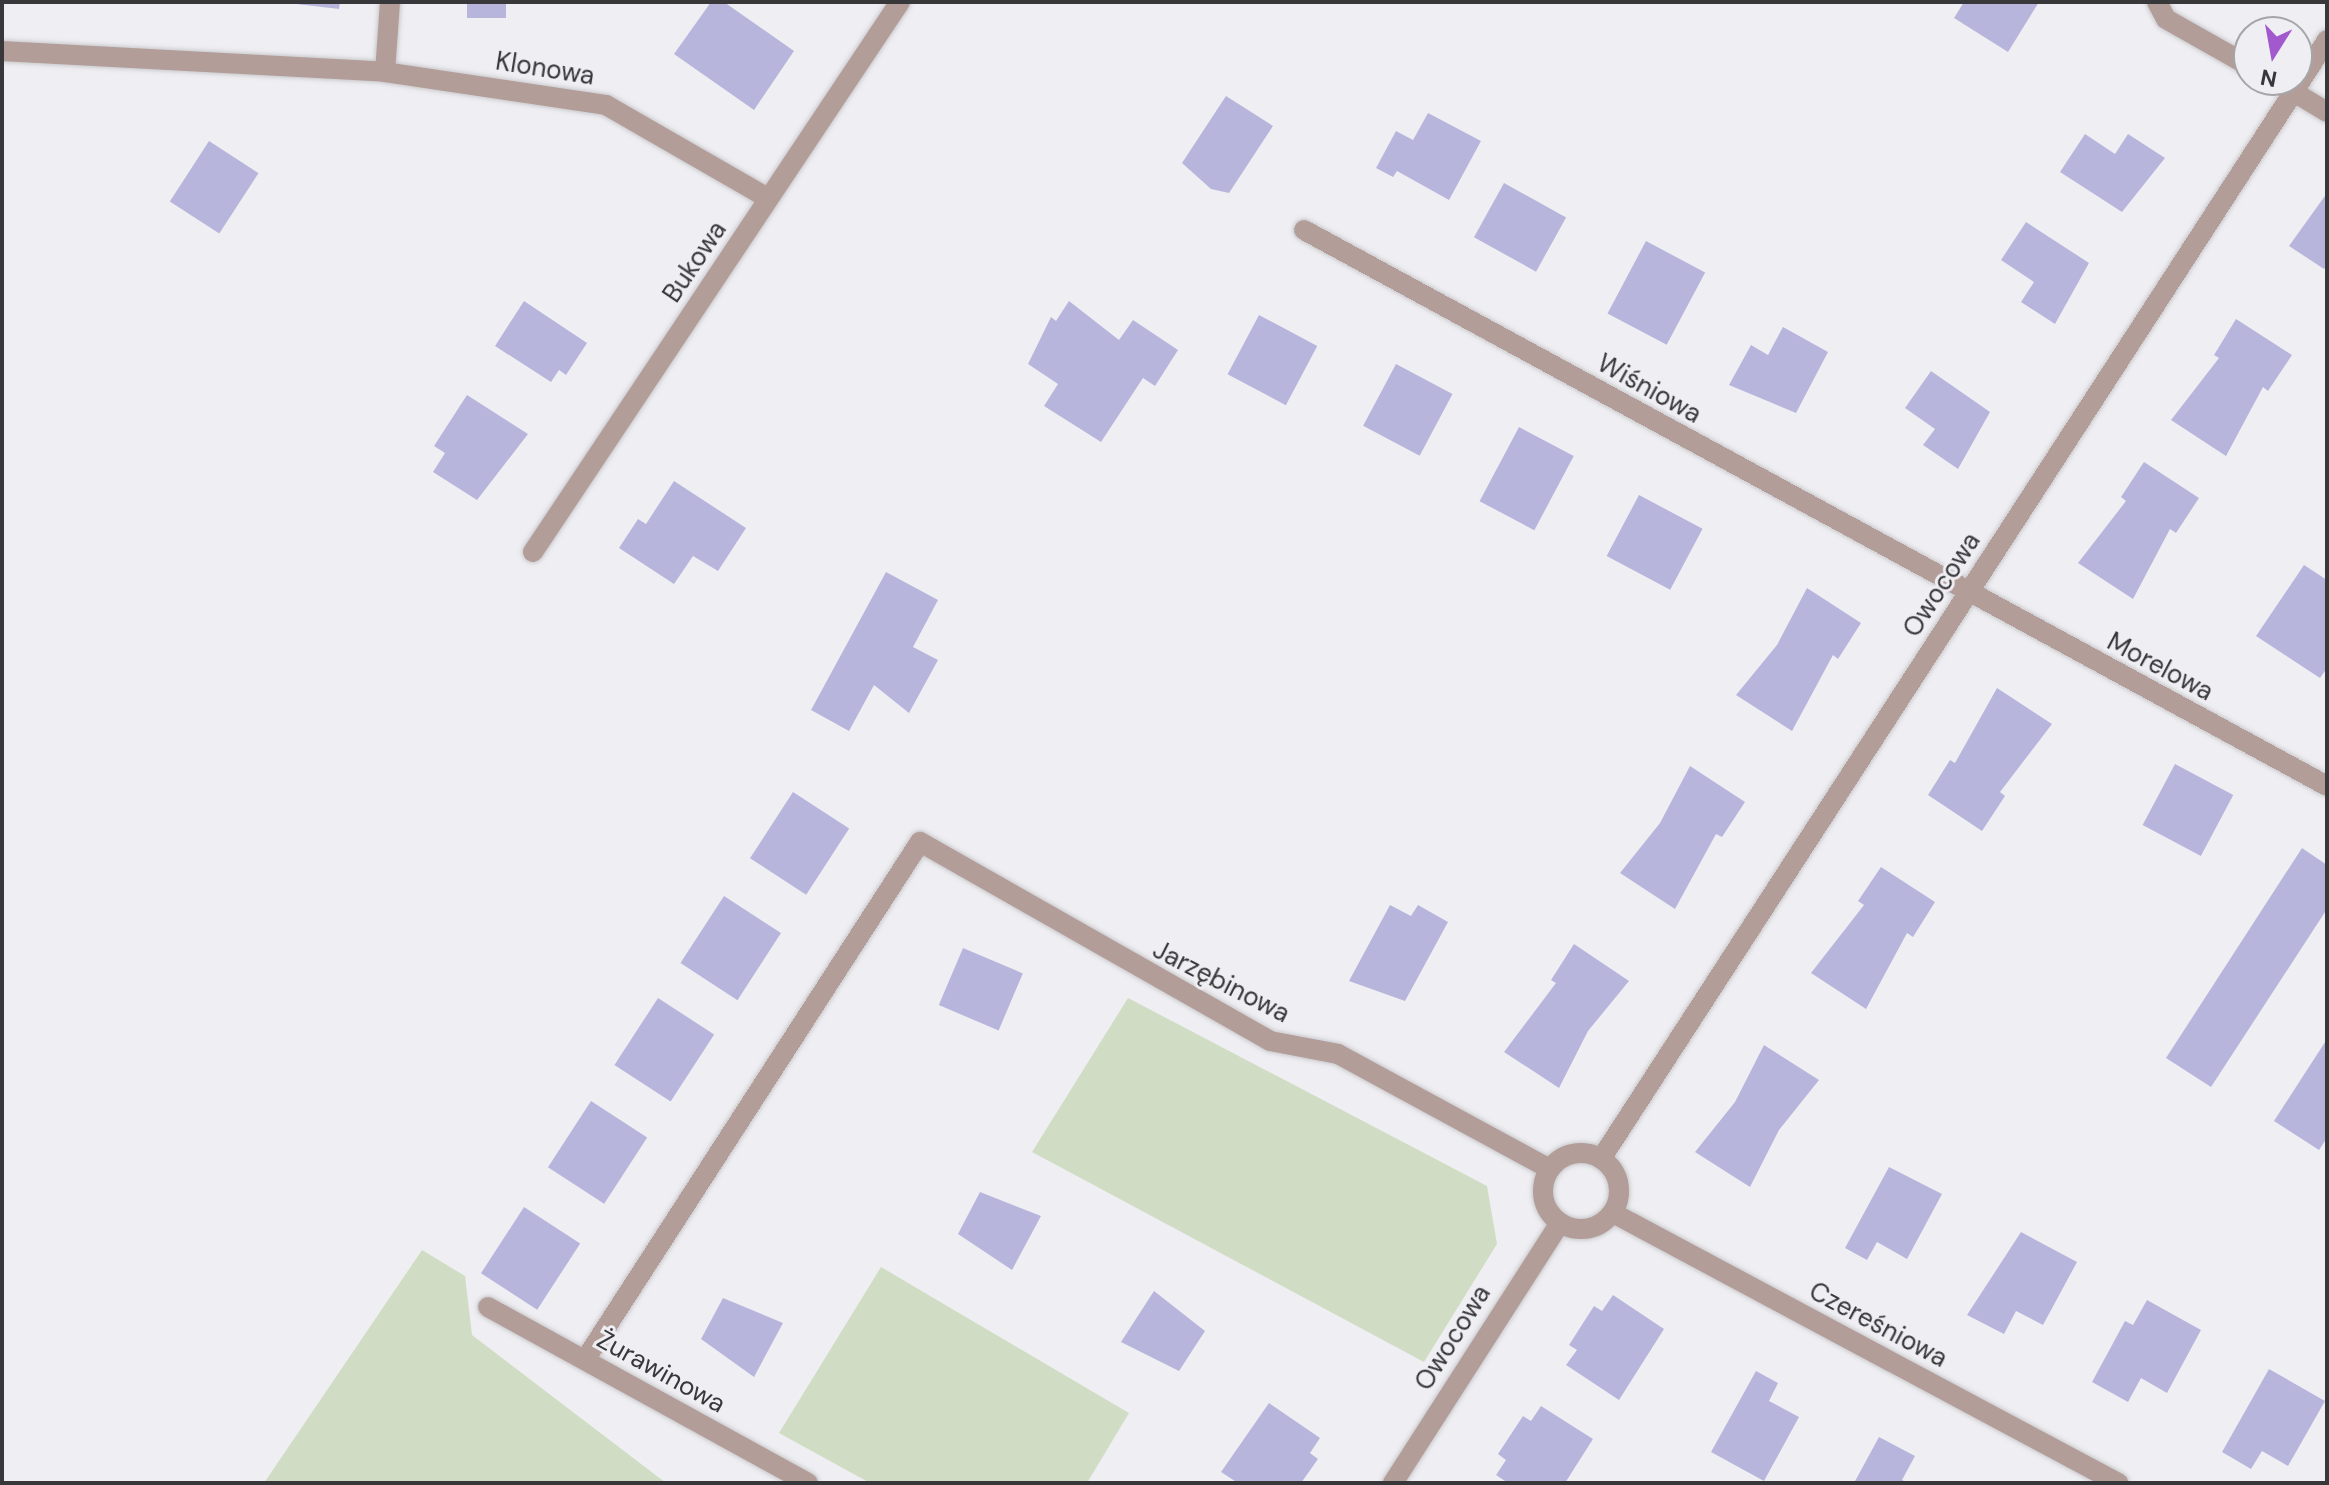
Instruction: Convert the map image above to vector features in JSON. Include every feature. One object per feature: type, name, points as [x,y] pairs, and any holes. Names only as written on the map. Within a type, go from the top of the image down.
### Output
[{"type":"street","points":[[385,72],[390,2]]},
{"type":"street","name":"Bukowa","points":[[533,552],[900,2]]},
{"type":"street","points":[[2157,2],[2166,19],[2233,57]]},
{"type":"street","name":"Owocowa","points":[[2313,63],[2327,40]]},
{"type":"street","name":"Klonowa","points":[[2,51],[385,72],[606,105],[768,198]]},
{"type":"street","name":"Owocowa","points":[[1601,1159],[2292,96]]},
{"type":"street","points":[[2301,96],[2327,112]]},
{"type":"street","name":"Wiśniowa","points":[[1304,230],[1968,594]]},
{"type":"street","name":"Morelowa","points":[[1968,594],[2327,786]]},
{"type":"street","name":"Jarzębinowa","points":[[585,1360],[920,842],[1270,1041],[1338,1054],[1550,1169]]},
{"type":"street","points":[[1571,1154],[1601,1159],[1619,1187],[1613,1213],[1594,1228],[1560,1223],[1545,1205],[1550,1169],[1571,1154]]},
{"type":"street","name":"Czereśniowa","points":[[1613,1213],[2118,1483]]},
{"type":"street","name":"Owocowa","points":[[1393,1483],[1560,1223]]},
{"type":"street","name":"Żurawinowa","points":[[488,1307],[808,1483]]},
{"type":"green space","points":[[1128,998],[1487,1186],[1497,1244],[1424,1362],[1032,1152]]},
{"type":"green space","points":[[422,1250],[465,1276],[472,1335],[666,1483],[264,1483]]},
{"type":"green space","points":[[881,1267],[1129,1413],[1087,1483],[870,1483],[779,1433]]},
{"type":"building","points":[[279,2],[340,2],[339,9]]},
{"type":"building","points":[[467,2],[506,2],[506,18],[467,18]]},
{"type":"building","points":[[711,2],[724,2],[794,51],[754,110],[674,54]]},
{"type":"building","points":[[1964,2],[2039,2],[2008,52],[1954,18]]},
{"type":"building","points":[[1226,96],[1273,126],[1229,193],[1211,189],[1182,163]]},
{"type":"building","points":[[1428,113],[1481,141],[1449,200],[1397,171],[1393,177],[1376,168],[1396,131],[1413,140]]},
{"type":"building","points":[[2085,134],[2115,154],[2128,134],[2165,158],[2122,212],[2060,172]]},
{"type":"building","points":[[209,141],[258,173],[219,234],[170,201]]},
{"type":"building","points":[[1504,183],[1566,217],[1536,272],[1474,237]]},
{"type":"building","points":[[2327,193],[2327,265],[2324,269],[2289,246]]},
{"type":"building","points":[[2026,222],[2089,263],[2055,324],[2021,302],[2034,282],[2001,260]]},
{"type":"building","points":[[1646,241],[1705,272],[1667,345],[1608,313]]},
{"type":"building","points":[[524,301],[587,343],[566,375],[559,370],[551,382],[495,346]]},
{"type":"building","points":[[1069,301],[1119,340],[1133,320],[1178,350],[1155,386],[1143,378],[1101,442],[1044,406],[1058,384],[1028,364],[1051,317],[1056,321]]},
{"type":"building","points":[[1259,315],[1317,346],[1286,405],[1228,374]]},
{"type":"building","points":[[2236,319],[2292,355],[2268,391],[2263,387],[2226,456],[2171,420],[2219,358],[2214,355]]},
{"type":"building","points":[[1783,327],[1828,352],[1796,413],[1729,385],[1751,345],[1768,355]]},
{"type":"building","points":[[1396,364],[1453,394],[1420,456],[1363,426]]},
{"type":"building","points":[[1931,371],[1990,412],[1958,469],[1923,445],[1935,429],[1905,408]]},
{"type":"building","points":[[467,395],[528,434],[477,500],[433,472],[445,453],[434,446]]},
{"type":"building","points":[[1519,427],[1574,456],[1534,530],[1480,501]]},
{"type":"building","points":[[2144,462],[2199,498],[2176,533],[2170,529],[2133,599],[2078,563],[2126,501],[2121,497]]},
{"type":"building","points":[[674,481],[746,528],[718,571],[693,556],[674,584],[619,548],[638,519],[646,524]]},
{"type":"building","points":[[1639,495],[1703,529],[1670,590],[1607,556]]},
{"type":"building","points":[[2304,565],[2327,580],[2327,668],[2320,678],[2256,636]]},
{"type":"building","points":[[886,572],[938,600],[913,647],[938,660],[909,713],[874,685],[849,731],[811,710]]},
{"type":"building","points":[[1807,588],[1861,623],[1838,659],[1833,655],[1792,731],[1736,695],[1777,645]]},
{"type":"building","points":[[1997,688],[2052,724],[2000,792],[2005,796],[1982,831],[1928,795],[1950,760],[1955,763]]},
{"type":"building","points":[[2175,764],[2233,795],[2201,856],[2143,825]]},
{"type":"building","points":[[1690,766],[1745,802],[1722,837],[1716,834],[1675,909],[1620,873],[1660,823]]},
{"type":"building","points":[[793,792],[849,828],[806,895],[750,858]]},
{"type":"building","points":[[2302,848],[2327,865],[2327,909],[2211,1087],[2166,1058]]},
{"type":"building","points":[[1881,867],[1935,902],[1913,937],[1907,933],[1866,1009],[1811,973],[1864,905],[1858,901]]},
{"type":"building","points":[[724,896],[781,933],[737,1000],[680,963]]},
{"type":"building","points":[[1390,905],[1411,916],[1418,905],[1448,922],[1405,1001],[1349,981]]},
{"type":"building","points":[[1574,944],[1629,981],[1588,1031],[1559,1088],[1504,1052],[1556,983],[1551,980]]},
{"type":"building","points":[[963,948],[1023,973],[999,1030],[939,1005]]},
{"type":"building","points":[[658,998],[714,1034],[671,1102],[614,1065]]},
{"type":"building","points":[[2327,1039],[2327,1138],[2319,1150],[2274,1121]]},
{"type":"building","points":[[1764,1045],[1819,1080],[1779,1130],[1750,1187],[1695,1152],[1735,1102]]},
{"type":"building","points":[[591,1101],[647,1137],[604,1204],[548,1167]]},
{"type":"building","points":[[1889,1167],[1942,1194],[1907,1259],[1877,1242],[1867,1260],[1845,1248]]},
{"type":"building","points":[[980,1192],[1041,1216],[1012,1270],[958,1234]]},
{"type":"building","points":[[524,1207],[580,1243],[537,1310],[481,1273]]},
{"type":"building","points":[[2021,1232],[2077,1262],[2043,1325],[2016,1311],[2004,1334],[1967,1315]]},
{"type":"building","points":[[1154,1291],[1205,1331],[1179,1371],[1121,1342]]},
{"type":"building","points":[[1613,1295],[1664,1329],[1619,1400],[1566,1365],[1577,1350],[1569,1345],[1594,1306],[1602,1311]]},
{"type":"building","points":[[723,1298],[783,1323],[754,1377],[701,1339]]},
{"type":"building","points":[[2147,1300],[2201,1330],[2167,1393],[2141,1378],[2128,1402],[2092,1382],[2125,1321],[2133,1325]]},
{"type":"building","points":[[2269,1369],[2325,1401],[2288,1466],[2262,1451],[2251,1469],[2222,1452]]},
{"type":"building","points":[[1756,1371],[1778,1383],[1769,1401],[1799,1417],[1764,1481],[1711,1452]]},
{"type":"building","points":[[1269,1403],[1320,1438],[1310,1453],[1318,1459],[1301,1483],[1238,1483],[1221,1472]]},
{"type":"building","points":[[1541,1406],[1593,1439],[1565,1483],[1508,1483],[1496,1475],[1506,1460],[1498,1454],[1523,1416],[1531,1421]]},
{"type":"building","points":[[1879,1437],[1915,1456],[1902,1480],[1908,1483],[1854,1483]]}]
